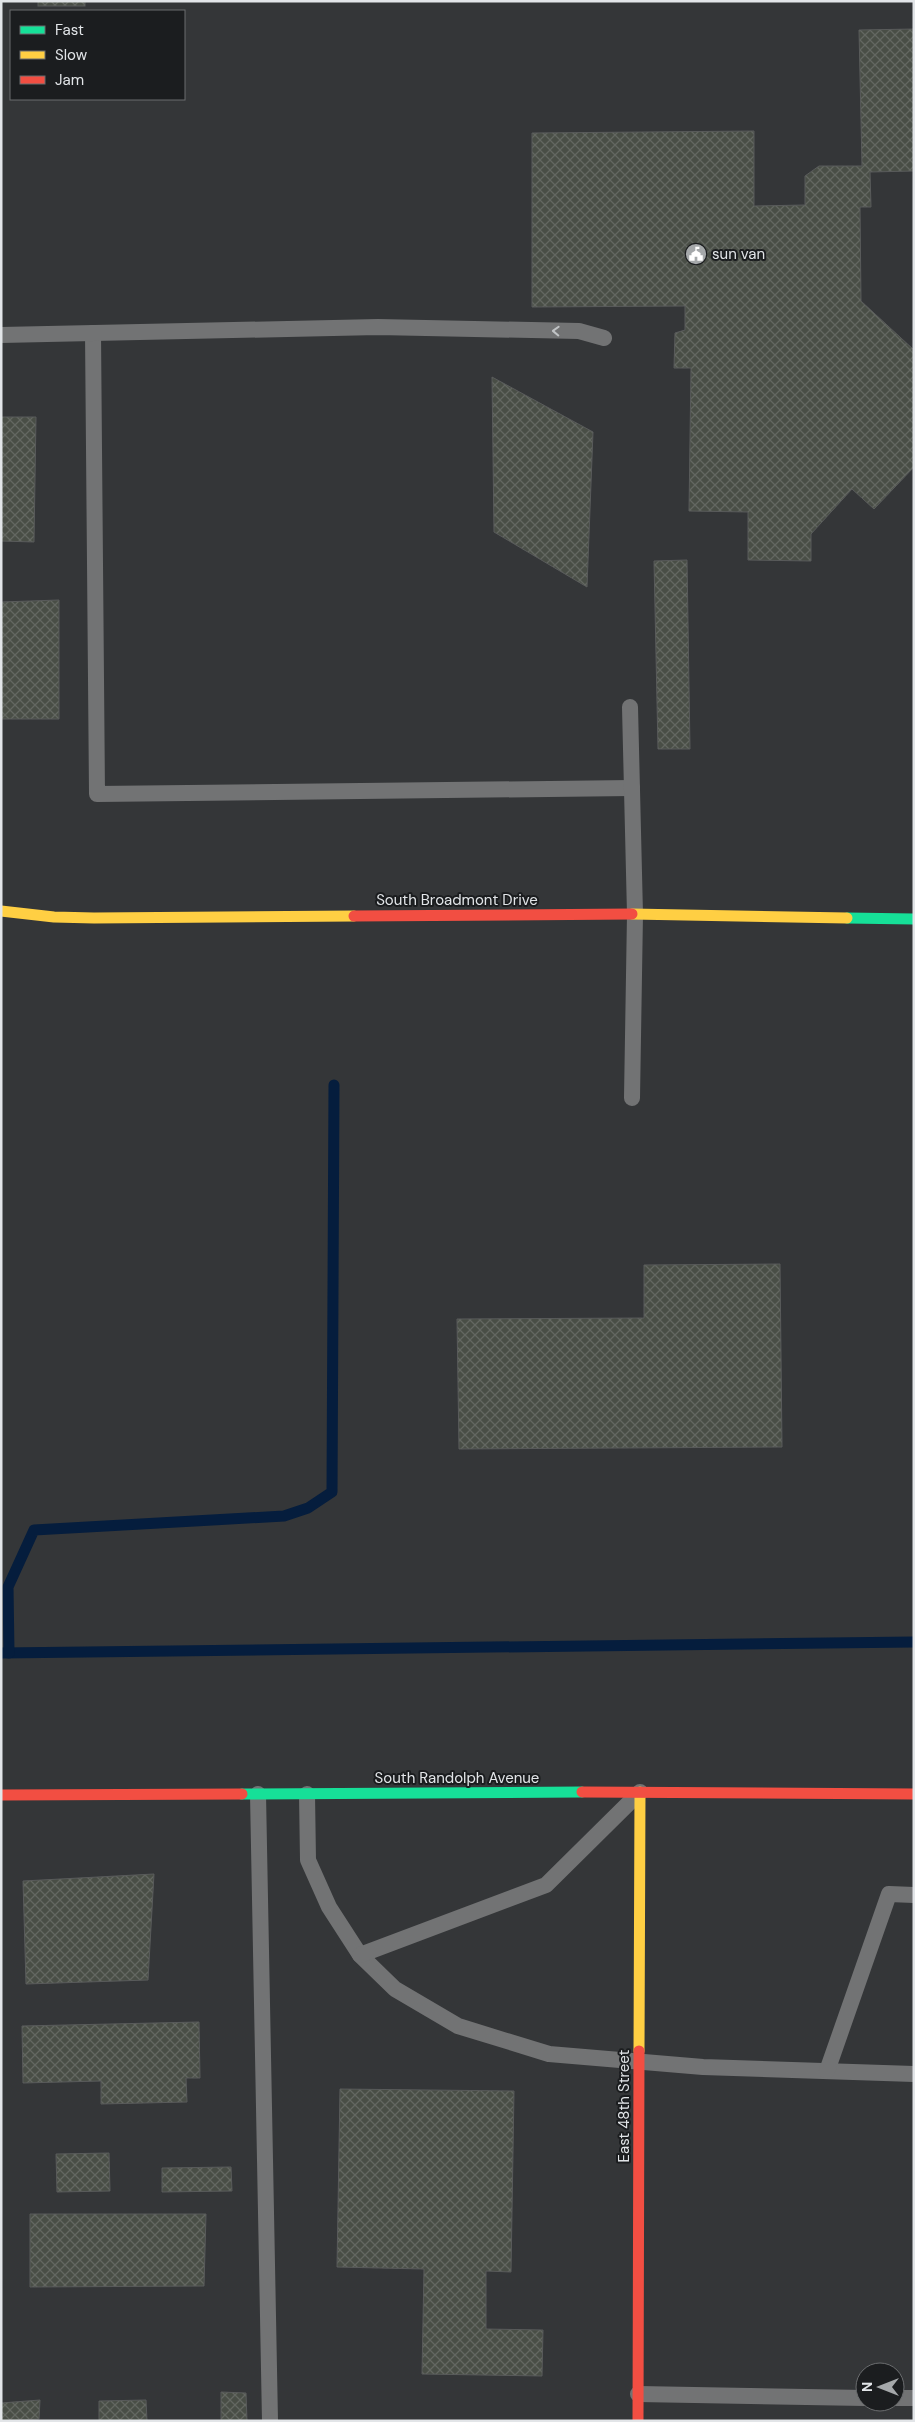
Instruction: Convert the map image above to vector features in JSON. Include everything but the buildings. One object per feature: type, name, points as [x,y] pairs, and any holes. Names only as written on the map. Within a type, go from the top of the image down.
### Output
[{"type":"street","name":"South Broadmont Drive","points":[[1,911],[54,917],[94,918],[635,914],[914,919]]},
{"type":"street","name":"South Randolph Avenue","points":[[1,1795],[640,1792],[914,1794]]},
{"type":"street","name":"East 48th Street","points":[[638,2421],[640,1792]]},
{"type":"lane","points":[[1,335],[385,327],[579,332],[604,338]]},
{"type":"lane","points":[[92,332],[97,794],[632,788]]},
{"type":"lane","points":[[630,707],[635,914],[632,1098]]},
{"type":"lane","points":[[360,1955],[546,1885],[640,1792]]},
{"type":"lane","points":[[258,1794],[270,2421]]},
{"type":"lane","points":[[307,1794],[308,1860],[329,1907],[360,1955],[395,1989],[458,2026],[549,2054],[703,2066],[914,2074]]},
{"type":"lane","points":[[826,2071],[889,1894],[914,1895]]},
{"type":"lane","points":[[638,2394],[855,2398]]},
{"type":"waterway","points":[[9,1653],[8,1587],[34,1530],[284,1516],[308,1508],[332,1492],[334,1085]]},
{"type":"waterway","points":[[1,1653],[914,1642]]},
{"type":"traffic: fast","points":[[847,918],[914,919]]},
{"type":"traffic: fast","points":[[242,1794],[582,1792]]},
{"type":"traffic: slow","points":[[1,911],[54,917],[94,918],[354,916]]},
{"type":"traffic: slow","points":[[632,914],[847,918]]},
{"type":"traffic: slow","points":[[639,2051],[640,1792]]},
{"type":"traffic: jam","points":[[354,916],[632,914]]},
{"type":"traffic: jam","points":[[582,1792],[914,1794]]},
{"type":"traffic: jam","points":[[1,1795],[242,1794]]},
{"type":"traffic: jam","points":[[638,2421],[639,2051]]},
{"type":"place","name":"sun van","points":[[696,254]]}]
